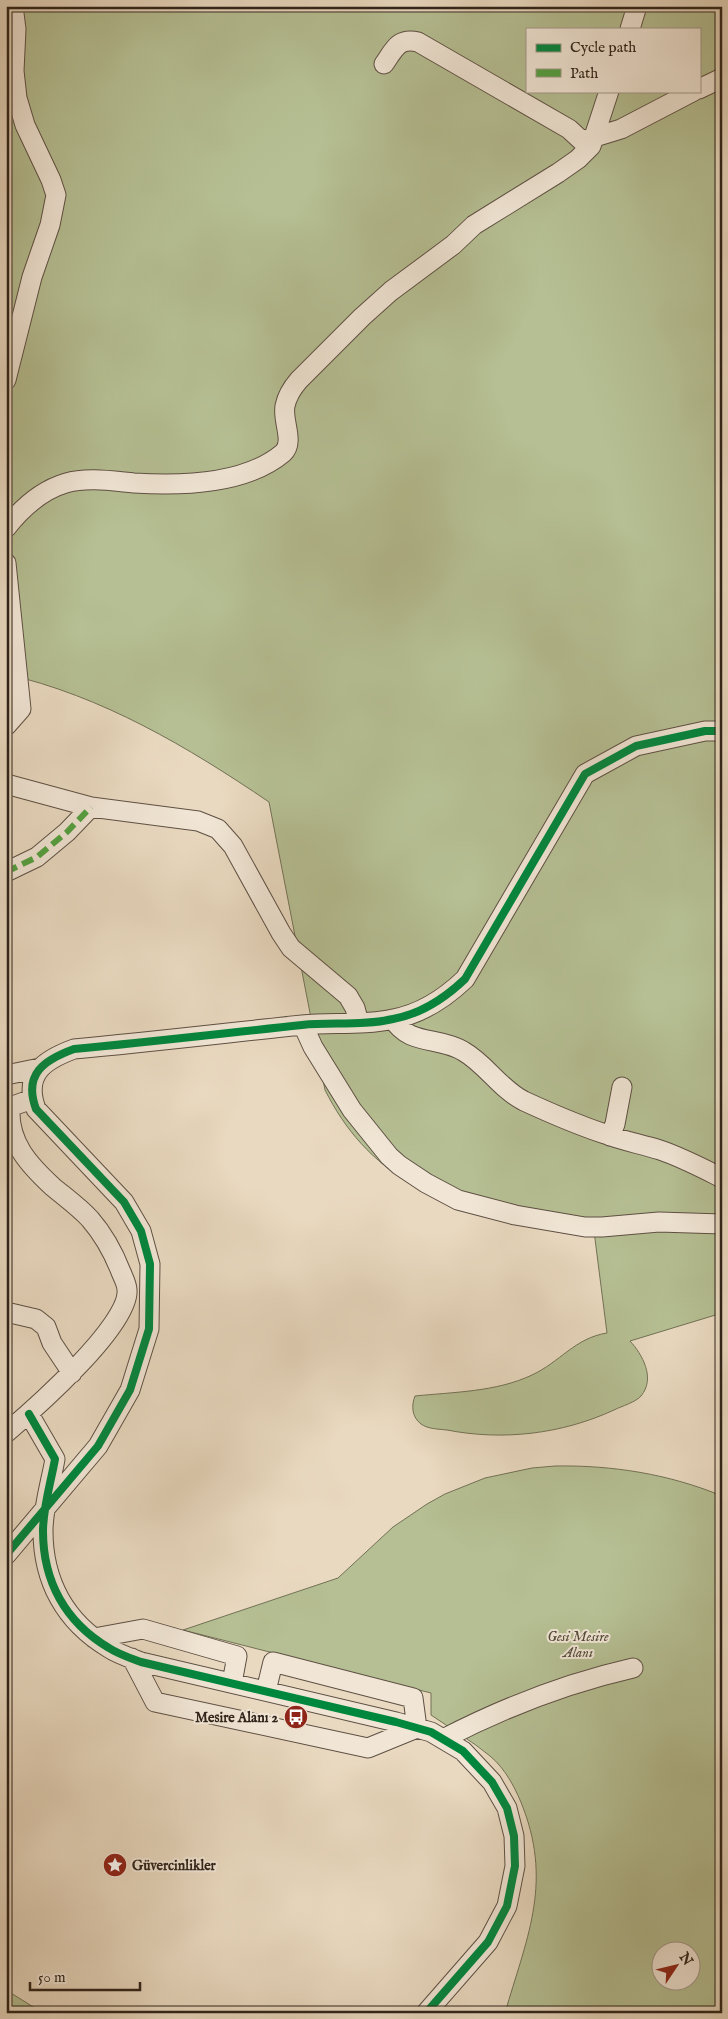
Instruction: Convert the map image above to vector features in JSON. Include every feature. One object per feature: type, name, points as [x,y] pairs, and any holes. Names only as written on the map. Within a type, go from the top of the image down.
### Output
[{"type":"street","points":[[6,380],[32,277],[50,225],[56,195],[52,180],[25,124],[17,98],[14,71],[16,29],[12,6]]},
{"type":"street","points":[[630,28],[638,6]]},
{"type":"street","points":[[6,528],[33,501],[49,490],[67,483],[100,480],[160,485],[197,484],[245,473],[273,460],[285,452],[289,444],[284,413],[292,388],[330,348],[391,291],[453,245],[474,225],[573,163],[591,146],[588,139],[418,42],[409,41],[398,44],[384,64]]},
{"type":"street","points":[[700,89],[722,78]]},
{"type":"street","points":[[588,139],[609,92]]},
{"type":"street","points":[[588,139],[621,129],[692,92]]},
{"type":"street","points":[[6,563],[20,709],[6,726]]},
{"type":"street","points":[[6,1555],[98,1446],[130,1390],[149,1329],[150,1264],[141,1231],[124,1202],[42,1118],[36,1109],[32,1099],[31,1088],[34,1077],[40,1068],[56,1056],[74,1049],[303,1025],[393,1020],[423,1010],[442,999],[465,979],[586,774],[636,746],[705,731],[722,730]]},
{"type":"street","points":[[6,784],[91,807],[198,821],[218,829],[233,846],[291,948],[348,996],[356,1008],[359,1023]]},
{"type":"street","points":[[6,872],[36,857],[66,832],[91,807]]},
{"type":"street","points":[[393,1020],[400,1030],[410,1036],[443,1042],[462,1050],[482,1065],[502,1086],[522,1100],[610,1136],[674,1155],[722,1178]]},
{"type":"street","points":[[303,1025],[313,1047],[352,1110],[389,1156],[426,1183],[458,1200],[515,1216],[584,1226],[602,1227],[659,1222],[722,1224]]},
{"type":"street","points":[[6,1075],[40,1068]]},
{"type":"street","points":[[610,1136],[615,1124],[622,1087]]},
{"type":"street","points":[[6,1433],[29,1414],[86,1359],[121,1312],[128,1290],[115,1257],[90,1220],[38,1173],[13,1139],[9,1122],[10,1107],[32,1099]]},
{"type":"street","points":[[6,1312],[36,1319],[46,1327],[52,1343],[72,1373]]},
{"type":"street","points":[[29,1414],[55,1459],[43,1530],[46,1568],[61,1604],[82,1629],[110,1649],[132,1658],[431,1732],[463,1751],[492,1782],[507,1808],[514,1836],[515,1866],[507,1906],[488,1942],[426,2013]]},
{"type":"street","points":[[94,1638],[143,1629],[237,1656],[232,1683]]},
{"type":"street","points":[[132,1658],[155,1702],[368,1748],[417,1728]]},
{"type":"street","points":[[266,1691],[273,1662],[413,1698],[417,1728]]},
{"type":"street","points":[[443,1739],[472,1724],[541,1696],[602,1675],[633,1668]]},
{"type":"green space","points":[[6,6],[722,6],[722,1313],[630,1341],[643,1359],[646,1367],[647,1382],[639,1398],[629,1404],[574,1425],[532,1433],[489,1435],[468,1433],[430,1428],[418,1421],[413,1411],[415,1396],[489,1388],[518,1381],[542,1370],[586,1340],[607,1333],[594,1231],[412,1184],[385,1166],[361,1144],[333,1105],[325,1090],[269,802],[176,743],[110,710],[42,684],[6,674]]},
{"type":"green space","name":"Gesi Mesire Alanı","points":[[555,1466],[598,1467],[640,1472],[682,1482],[722,1496],[722,2013],[505,2013],[528,1937],[533,1913],[536,1864],[532,1838],[524,1810],[506,1774],[496,1761],[431,1715],[431,1693],[183,1630],[338,1578],[393,1527],[445,1494],[485,1478],[532,1468]]},
{"type":"green space","points":[[6,1990],[43,2013],[6,2013]]},
{"type":"marked path","points":[[6,872],[37,857],[67,832],[91,807]]},
{"type":"cycle path","points":[[6,1555],[98,1446],[130,1390],[149,1329],[150,1264],[141,1231],[124,1202],[36,1109],[32,1086],[39,1070],[54,1058],[74,1049],[302,1025],[382,1021],[403,1017],[423,1009],[441,999],[465,979],[585,774],[636,746],[705,731],[722,731]]},
{"type":"cycle path","points":[[29,1414],[55,1459],[43,1522],[47,1567],[52,1583],[69,1613],[94,1638],[116,1652],[141,1662],[396,1722],[431,1732],[463,1751],[492,1782],[507,1808],[514,1836],[515,1866],[507,1906],[488,1942],[426,2013]]},
{"type":"place","name":"Mesire Alanı 2","points":[[296,1717]]},
{"type":"place","name":"Güvercinlikler","points":[[115,1865]]}]
